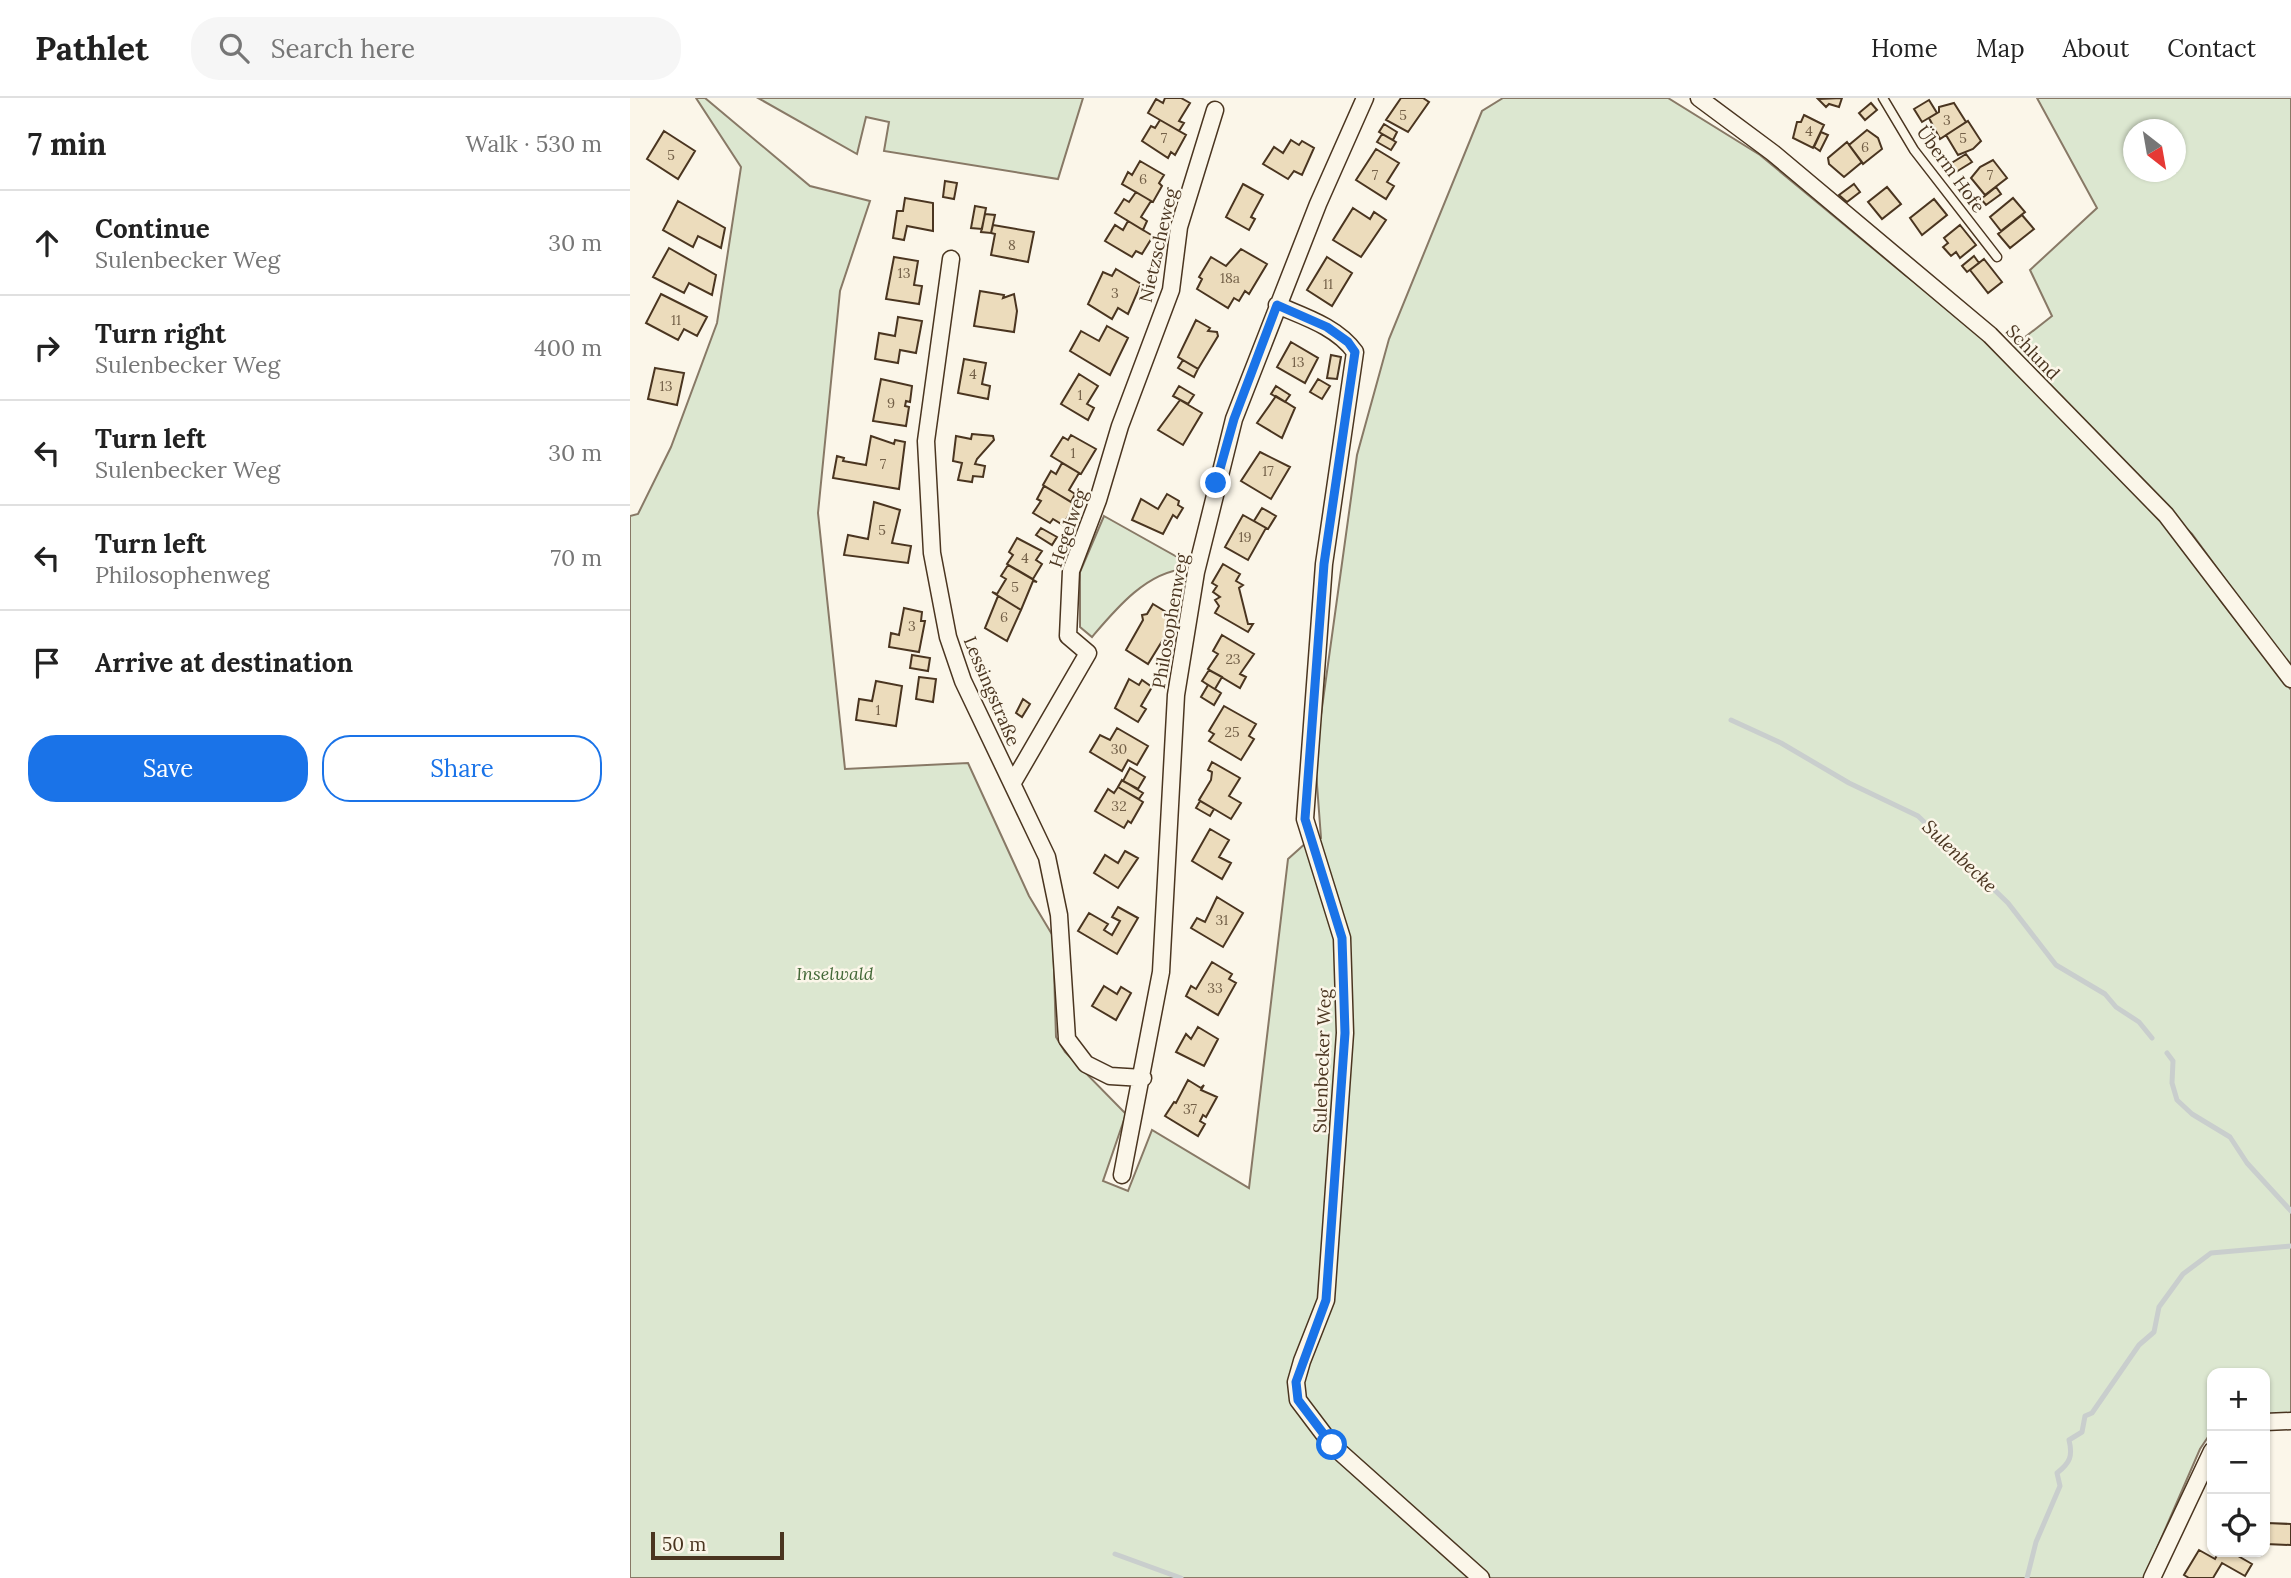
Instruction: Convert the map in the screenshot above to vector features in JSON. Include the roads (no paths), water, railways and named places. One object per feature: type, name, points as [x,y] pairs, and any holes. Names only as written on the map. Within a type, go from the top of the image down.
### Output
[{"type":"street","name":"Philosophenweg","points":[[1122,1175],[1143,1078],[1161,971],[1176,695],[1196,572],[1234,419],[1277,305],[1365,98]]},
{"type":"street","name":"Schlund","points":[[1699,98],[1773,153],[1990,335],[2166,514],[2291,679]]},
{"type":"street","name":"Nietzscheweg","points":[[1120,426],[1171,290],[1179,227],[1215,110]]},
{"type":"street","name":"Lessingstraße","points":[[951,259],[926,440],[932,552],[939,597],[959,670],[1047,857],[1059,915],[1067,1039],[1086,1064],[1110,1076],[1143,1078]]},
{"type":"street","name":"Sulenbecker Weg","points":[[1277,305],[1327,327],[1348,342],[1355,352],[1324,564],[1305,819],[1342,938],[1345,1033],[1328,1291],[1299,1371],[1298,1400],[1332,1445],[1480,1578]]},
{"type":"street","name":"Hegelweg","points":[[1012,784],[1088,653],[1068,636],[1071,571],[1098,500],[1120,426]]},
{"type":"street","points":[[2270,1422],[2291,1421]]},
{"type":"street","points":[[2152,1578],[2207,1462]]},
{"type":"lane","name":"Überm Hofe","points":[[1883,98],[1914,150],[1997,257]]},
{"type":"waterway","name":"Sulenbecke","points":[[1731,720],[1781,743],[1849,783],[1918,816],[2008,903],[2056,965],[2105,994],[2116,1007],[2139,1022],[2152,1038]]},
{"type":"waterway","name":"Sulenbecke","points":[[2167,1053],[2173,1061],[2172,1083],[2177,1100],[2192,1114],[2230,1137],[2247,1163],[2291,1211]]},
{"type":"waterway","name":"Sulenbecke","points":[[2027,1578],[2036,1542],[2060,1486],[2057,1473],[2069,1459],[2069,1440],[2082,1432],[2085,1416],[2092,1413],[2139,1345],[2154,1332],[2159,1307],[2183,1274],[2211,1253],[2291,1246]]},
{"type":"waterway","name":"Sulenbecke","points":[[1115,1554],[1181,1578]]},
{"type":"park label","name":"Inselwald","points":[[835,973]]}]
